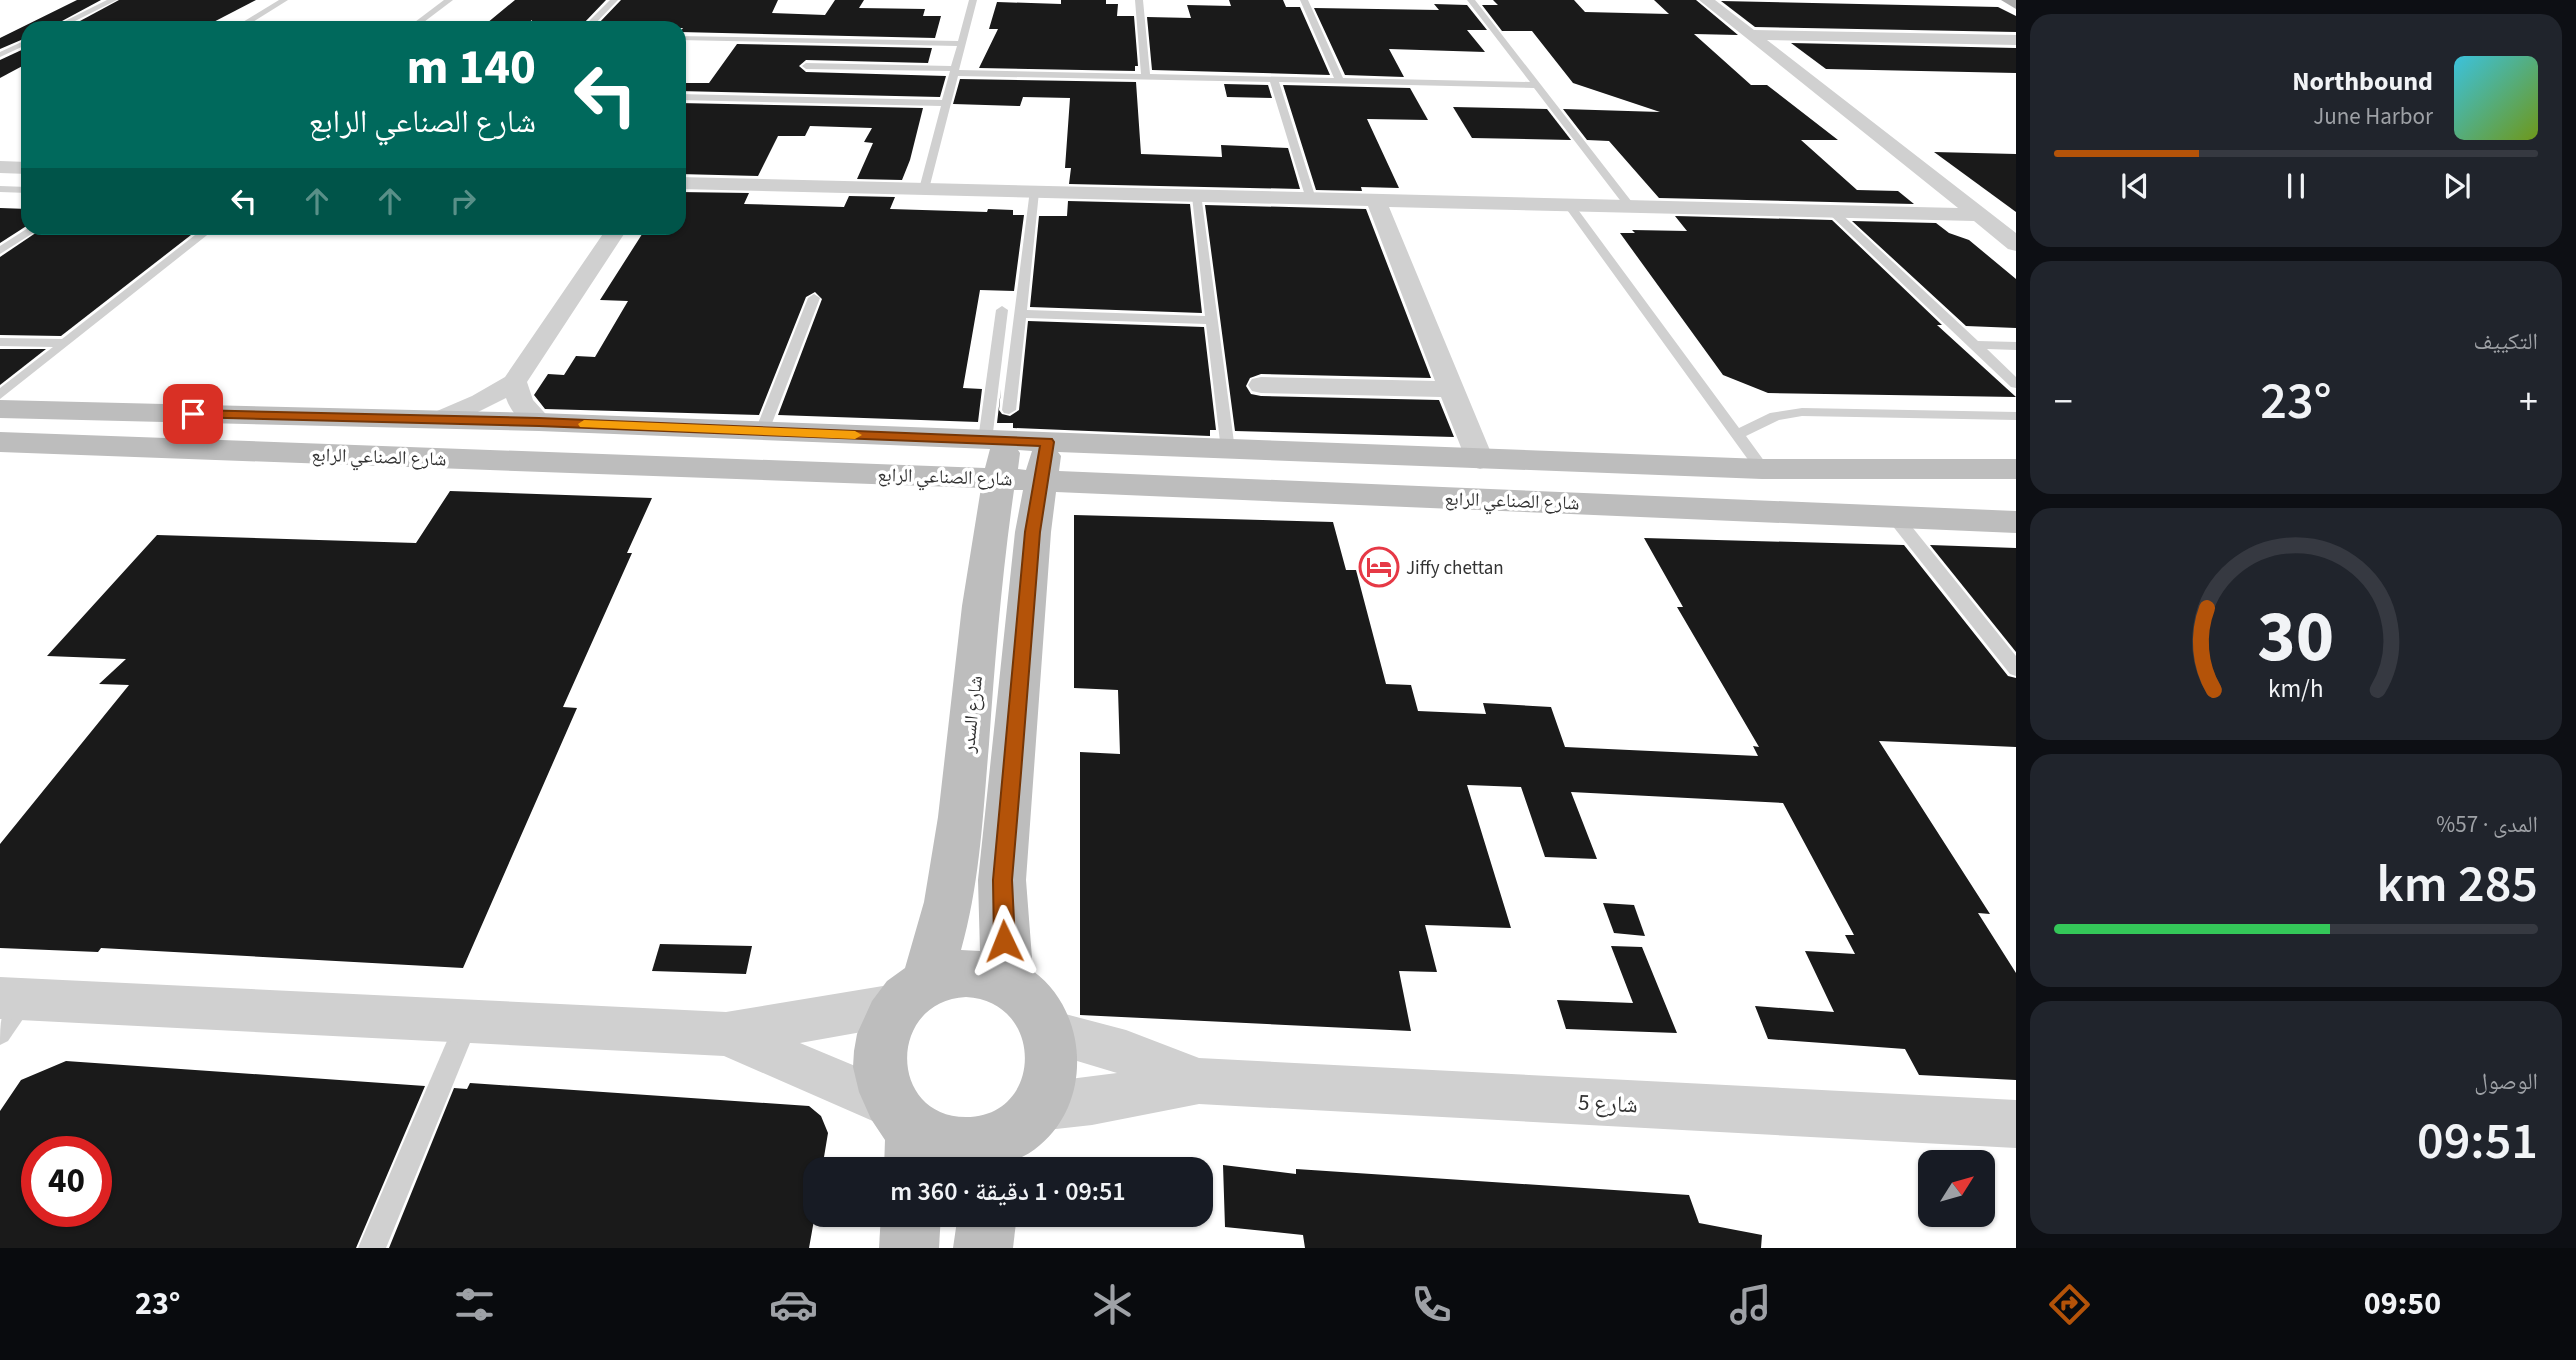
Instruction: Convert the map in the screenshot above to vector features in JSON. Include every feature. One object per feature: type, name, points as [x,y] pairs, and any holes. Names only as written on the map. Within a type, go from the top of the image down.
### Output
[{"type":"main road","points":[[2009,0],[2016,4]]},
{"type":"main road","name":"شارع الصناعي الرابع","points":[[0,409],[539,422],[1000,442],[1044,461],[2016,522]]},
{"type":"main road","name":"شارع الصناعي الرابع","points":[[0,442],[887,474],[1000,442]]},
{"type":"main road","name":"شارع السدر","points":[[912,994],[938,951],[954,877],[1000,442]]},
{"type":"main road","name":"شارع الصناعي الرابع","points":[[1044,461],[1228,450],[1762,469],[2016,469]]},
{"type":"main road","points":[[1009,983],[1004,941],[1002,880],[1033,532],[1044,461]]},
{"type":"main road","points":[[887,474],[919,482],[947,494],[971,510],[989,531]]},
{"type":"main road","points":[[967,973],[988,975],[1009,983],[1034,1003],[1050,1032],[1054,1057],[1050,1083],[1013,1137],[974,1145],[942,1143],[906,1135],[879,1071],[883,1034],[912,994],[945,976],[967,973]]},
{"type":"main road","points":[[909,1248],[910,1227]]},
{"type":"main road","points":[[983,1248],[986,1227]]},
{"type":"street","points":[[1706,0],[2016,244]]},
{"type":"street","points":[[1751,35],[2016,40]]},
{"type":"street","points":[[0,167],[21,168]]},
{"type":"street","points":[[686,183],[1979,215]]},
{"type":"street","points":[[1376,200],[1480,460]]},
{"type":"street","points":[[440,420],[481,402],[514,382],[612,235]]},
{"type":"street","points":[[514,382],[521,403],[539,422]]},
{"type":"street","points":[[1261,385],[1451,389]]},
{"type":"street","points":[[8,1010],[467,1021],[726,1034],[912,994]]},
{"type":"street","name":"شارع 5","points":[[1050,1032],[1150,1059],[1199,1081]]},
{"type":"street","points":[[726,1034],[780,1055],[906,1135]]},
{"type":"street","name":"شارع 5","points":[[1013,1137],[1093,1101],[1199,1081],[2016,1124]]},
{"type":"lane","points":[[70,21],[113,0]]},
{"type":"lane","points":[[249,21],[284,0]]},
{"type":"lane","points":[[420,21],[449,0]]},
{"type":"lane","points":[[593,21],[614,0]]},
{"type":"lane","points":[[924,189],[973,0]]},
{"type":"lane","points":[[1139,0],[1146,77]]},
{"type":"lane","points":[[1304,0],[1340,81]]},
{"type":"lane","points":[[1471,0],[1630,206]]},
{"type":"lane","points":[[1993,0],[2009,0]]},
{"type":"lane","points":[[686,38],[962,44]]},
{"type":"lane","points":[[1,55],[21,45]]},
{"type":"lane","points":[[1,55],[21,55]]},
{"type":"lane","points":[[807,66],[1146,77],[1536,85]]},
{"type":"lane","points":[[1273,79],[1311,199]]},
{"type":"lane","points":[[686,97],[947,103]]},
{"type":"lane","points":[[0,189],[21,190]]},
{"type":"lane","points":[[0,202],[21,192]]},
{"type":"lane","points":[[1000,442],[1020,314],[1034,192]]},
{"type":"lane","points":[[1197,196],[1228,450]]},
{"type":"lane","points":[[1569,205],[1762,469]]},
{"type":"lane","points":[[1832,211],[2016,384]]},
{"type":"lane","points":[[0,251],[24,235]]},
{"type":"lane","points":[[0,395],[201,235]]},
{"type":"lane","points":[[762,431],[814,298]]},
{"type":"lane","points":[[1000,442],[1002,310]]},
{"type":"lane","points":[[1020,314],[1212,320]]},
{"type":"lane","points":[[0,342],[65,343]]},
{"type":"lane","points":[[1974,345],[2016,346]]},
{"type":"lane","points":[[1737,435],[1775,416],[1802,412],[2016,416]]},
{"type":"lane","points":[[1894,516],[2016,669]]},
{"type":"lane","points":[[372,1248],[467,1021]]},
{"type":"building","points":[[77,0],[101,0],[62,21],[34,21]]},
{"type":"building","points":[[119,0],[256,0],[216,21],[80,21]]},
{"type":"building","points":[[515,0],[606,0],[586,21],[490,21]]},
{"type":"building","points":[[621,0],[778,0],[772,13],[825,15],[835,0],[864,0],[859,8],[925,9],[923,16],[941,16],[935,38],[686,32],[686,21],[601,21]]},
{"type":"building","points":[[1061,0],[1106,0],[1106,4],[1118,4],[1117,16],[1134,16],[1138,66],[1135,66],[1135,71],[979,68],[998,29],[989,29],[997,2],[1061,4]]},
{"type":"building","points":[[1229,0],[1283,0],[1286,7],[1300,7],[1330,75],[1152,70],[1147,17],[1191,18],[1187,5],[1231,6]]},
{"type":"building","points":[[1493,0],[1574,0],[1585,12],[1669,14],[1654,0],[1696,0],[1738,35],[1694,34],[1751,85],[1767,85],[1838,140],[1801,140],[1857,190],[1898,191],[1914,204],[1659,198],[1609,141],[1587,140],[1563,109],[1660,112],[1573,83],[1532,31],[1502,31],[1482,5],[1498,5]]},
{"type":"building","points":[[1721,1],[1998,7],[2016,16],[2016,32],[1755,27]]},
{"type":"building","points":[[1434,4],[1467,5],[1487,30],[1467,30],[1485,52],[1389,49],[1404,77],[1345,75],[1314,8],[1439,10]]},
{"type":"building","points":[[21,28],[21,40],[0,49],[0,38]]},
{"type":"building","points":[[1791,43],[2016,48],[2016,73],[1826,69]]},
{"type":"building","points":[[737,44],[932,48],[928,63],[806,60],[799,66],[806,72],[946,76],[940,97],[686,91],[686,83],[709,83]]},
{"type":"building","points":[[21,50],[21,67],[0,78],[0,60]]},
{"type":"building","points":[[960,79],[1136,82],[1141,154],[1222,157],[1221,145],[1288,148],[1300,189],[1069,184],[1071,168],[1065,168],[1070,98],[1023,97],[1020,106],[953,104]]},
{"type":"building","points":[[1224,84],[1268,85],[1272,98],[1227,97]]},
{"type":"building","points":[[1283,85],[1410,88],[1428,120],[1367,119],[1399,188],[1361,187],[1362,191],[1316,190]]},
{"type":"building","points":[[686,103],[923,108],[902,180],[857,179],[873,143],[864,142],[872,128],[810,126],[805,136],[778,136],[758,176],[686,174]]},
{"type":"building","points":[[1453,107],[1547,109],[1571,140],[1472,138]]},
{"type":"building","points":[[1934,152],[2016,154],[2016,212]]},
{"type":"building","points":[[686,192],[749,193],[744,204],[844,207],[849,196],[895,197],[890,209],[987,212],[988,209],[1013,210],[1013,215],[1024,215],[1014,291],[980,290],[963,388],[982,389],[978,422],[778,415],[822,299],[815,292],[806,297],[759,415],[545,409],[534,395],[548,374],[564,375],[576,356],[595,357],[628,301],[600,300],[642,235],[686,235]]},
{"type":"building","points":[[1068,201],[1190,204],[1202,313],[1030,307],[1039,216],[1067,216]]},
{"type":"building","points":[[1205,205],[1366,209],[1431,378],[1261,374],[1250,378],[1246,386],[1251,394],[1439,400],[1454,437],[1235,431]]},
{"type":"building","points":[[0,208],[21,209],[21,230],[0,243]]},
{"type":"building","points":[[1675,216],[1832,220],[1942,325],[1937,325],[2016,397],[1768,393],[1723,375],[1620,233],[1635,233],[1632,230],[1687,231]]},
{"type":"building","points":[[1852,221],[1936,223],[1949,233],[1969,240],[2016,279],[2016,328],[1966,326]]},
{"type":"building","points":[[33,235],[191,235],[61,336],[0,335],[0,257]]},
{"type":"building","points":[[1028,321],[1204,327],[1216,430],[1210,430],[1210,436],[1013,428],[1013,423],[997,423],[1001,389],[999,410],[1002,414],[1010,416],[1019,410]]},
{"type":"building","points":[[0,349],[46,349],[0,385]]},
{"type":"building","points":[[450,491],[652,498],[627,553],[632,553],[563,707],[577,708],[463,968],[101,948],[98,952],[0,948],[0,844],[129,685],[99,684],[126,659],[47,656],[157,535],[416,543]]},
{"type":"building","points":[[1074,515],[1333,522],[1346,570],[1356,570],[1386,684],[1411,685],[1418,711],[1486,714],[1483,703],[1551,707],[1565,747],[1758,756],[1753,746],[1759,747],[1677,607],[1683,607],[1644,538],[1904,545],[2008,676],[2016,678],[2016,747],[1879,741],[1990,914],[1978,913],[2016,973],[2016,1080],[1919,1075],[1905,1049],[1768,1039],[1755,1006],[1834,1012],[1805,951],[1855,954],[1845,935],[1854,935],[1783,803],[1571,792],[1597,859],[1545,857],[1521,787],[1467,785],[1511,928],[1425,925],[1437,972],[1399,971],[1411,1031],[1080,1015],[1080,752],[1120,754],[1118,690],[1074,688]]},
{"type":"building","points":[[1930,545],[2016,548],[2016,652]]},
{"type":"building","points":[[1603,903],[1634,905],[1645,936],[1614,933]]},
{"type":"building","points":[[660,944],[752,946],[746,974],[652,971]]},
{"type":"building","points":[[1611,946],[1642,947],[1677,1033],[1566,1029],[1557,1000],[1633,1003]]},
{"type":"building","points":[[66,1061],[425,1086],[356,1248],[0,1248],[0,1111],[21,1080]]},
{"type":"building","points":[[470,1083],[809,1106],[821,1116],[828,1133],[824,1157],[803,1157],[803,1227],[813,1227],[809,1248],[389,1248],[454,1088],[467,1089]]},
{"type":"building","points":[[1223,1165],[1296,1174],[1296,1169],[1689,1195],[1699,1223],[1762,1235],[1761,1248],[1305,1248],[1303,1235],[1225,1227]]},
{"type":"slow traffic","points":[[584,424],[855,435]]},
{"type":"place","name":"Jiffy chettan","points":[[1379,567]]},
{"type":"route","points":[[193,414],[539,422],[1048,442],[1033,532],[1002,880],[1004,941]]}]
